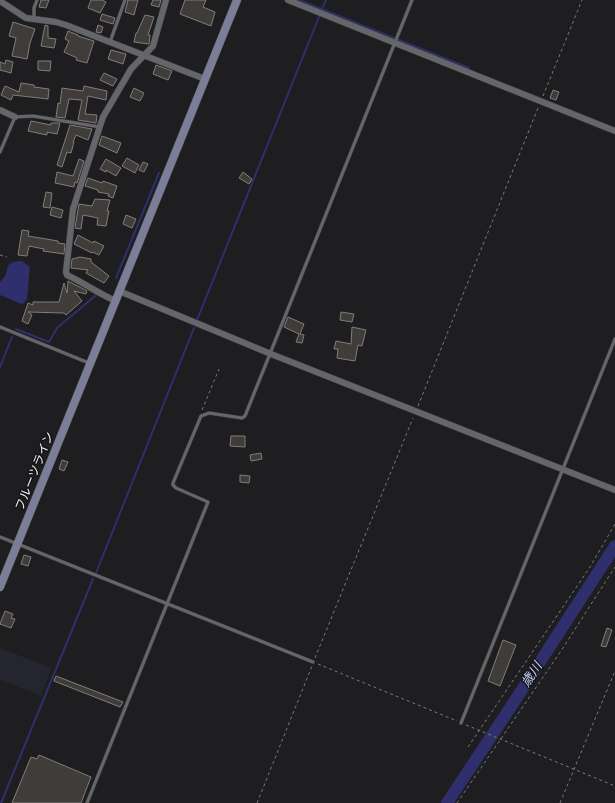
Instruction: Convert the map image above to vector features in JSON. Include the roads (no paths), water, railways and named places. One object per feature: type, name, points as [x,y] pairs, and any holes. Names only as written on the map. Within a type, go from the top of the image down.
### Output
[{"type":"street","points":[[116,301],[102,295],[67,275],[66,272],[73,209],[103,117],[129,73],[153,46],[166,0]]},
{"type":"street","name":"フルーツライン","points":[[0,588],[237,0]]},
{"type":"street","points":[[288,0],[615,131]]},
{"type":"street","points":[[0,1],[26,18],[56,22],[205,79]]},
{"type":"street","points":[[0,110],[15,117]]},
{"type":"street","points":[[119,291],[271,354],[615,490]]},
{"type":"lane","points":[[34,20],[34,8],[37,0]]},
{"type":"lane","points":[[110,42],[125,0]]},
{"type":"lane","points":[[87,803],[208,502],[176,488],[173,485],[200,419],[204,415],[209,413],[242,418],[245,416],[412,0]]},
{"type":"lane","points":[[0,152],[15,117],[33,116],[100,127]]},
{"type":"lane","points":[[0,327],[90,364]]},
{"type":"lane","points":[[461,723],[615,339]]},
{"type":"lane","points":[[0,537],[313,662]]},
{"type":"waterway","points":[[299,0],[394,38]]},
{"type":"waterway","points":[[322,9],[326,0]]},
{"type":"waterway","points":[[197,320],[319,17]]},
{"type":"waterway","points":[[399,40],[469,68]]},
{"type":"waterway","points":[[116,278],[159,173]]},
{"type":"waterway","points":[[16,329],[49,342],[57,328],[95,296]]},
{"type":"waterway","points":[[96,573],[194,328]]},
{"type":"waterway","points":[[0,367],[12,337]]},
{"type":"waterway","name":"歳川","points":[[447,803],[615,546]]},
{"type":"waterway","points":[[1,803],[93,579]]}]
